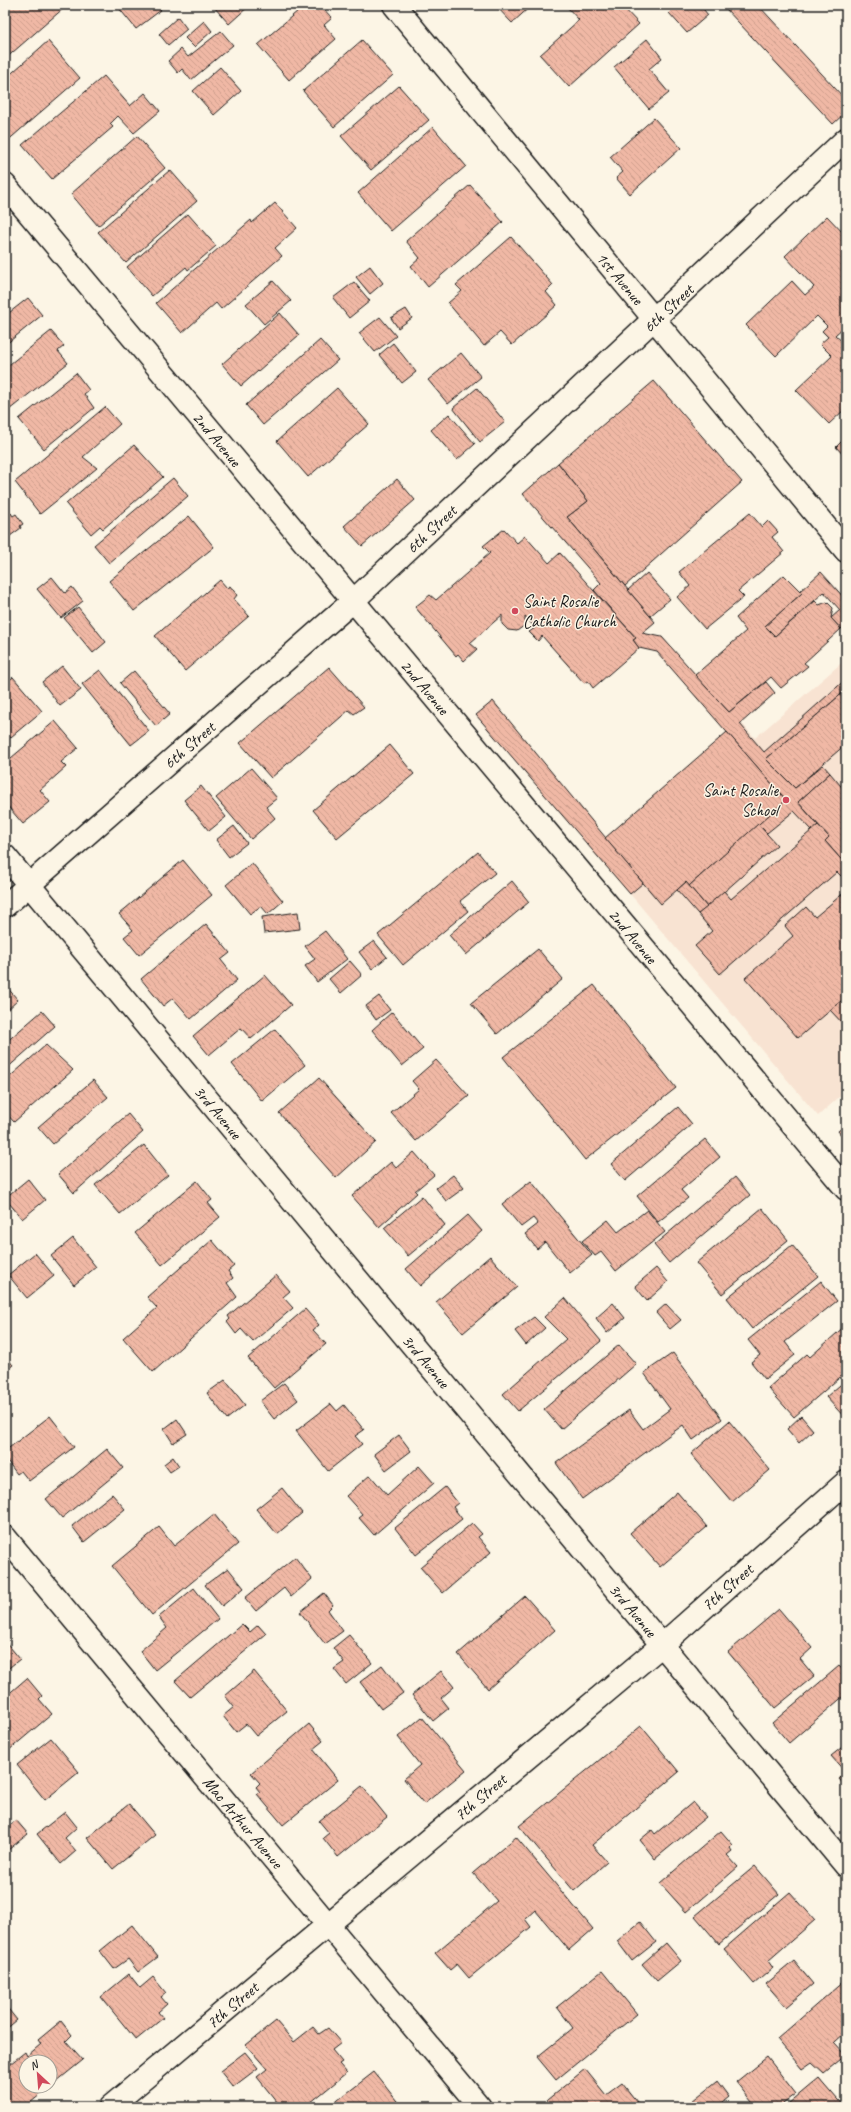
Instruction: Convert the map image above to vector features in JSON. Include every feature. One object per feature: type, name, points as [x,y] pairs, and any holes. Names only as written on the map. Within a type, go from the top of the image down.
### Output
[{"type":"street","name":"1st Avenue","points":[[394,5],[846,551]]},
{"type":"street","name":"6th Street","points":[[5,906],[353,602],[846,140]]},
{"type":"street","name":"2nd Avenue","points":[[5,185],[846,1189]]},
{"type":"street","name":"3rd Avenue","points":[[5,856],[846,1866]]},
{"type":"street","name":"7th Street","points":[[110,2107],[662,1645],[846,1482]]},
{"type":"street","name":"Mac Arthur Avenue","points":[[5,1537],[480,2107]]},
{"type":"shaded area","points":[[846,659],[846,1091],[818,1116],[592,849],[740,721],[755,738]]},
{"type":"building","points":[[10,5],[64,5],[65,7],[5,59],[5,9]]},
{"type":"building","points":[[121,5],[157,5],[161,10],[136,29],[118,7]]},
{"type":"building","points":[[217,5],[250,5],[229,24],[214,7]]},
{"type":"building","points":[[305,5],[320,5],[332,18],[324,25],[336,39],[289,80],[258,45]]},
{"type":"building","points":[[495,5],[532,5],[512,23]]},
{"type":"building","points":[[570,5],[621,5],[639,24],[569,87],[540,55],[579,20],[567,7]]},
{"type":"building","points":[[677,5],[700,5],[708,15],[687,33],[669,13]]},
{"type":"building","points":[[731,5],[758,5],[846,100],[846,112],[833,124],[726,9]]},
{"type":"building","points":[[178,17],[187,29],[168,45],[159,34]]},
{"type":"building","points":[[204,21],[212,31],[194,47],[185,38]]},
{"type":"building","points":[[221,31],[233,45],[191,80],[182,69],[178,73],[168,61],[181,49],[188,57]]},
{"type":"building","points":[[647,39],[662,58],[649,69],[669,93],[649,109],[614,67]]},
{"type":"building","points":[[362,40],[393,75],[334,127],[303,91]]},
{"type":"building","points":[[48,41],[80,78],[5,143],[5,79]]},
{"type":"building","points":[[220,67],[241,91],[214,115],[193,91]]},
{"type":"building","points":[[104,76],[130,106],[145,93],[160,111],[134,133],[118,116],[110,124],[113,127],[52,179],[22,145]]},
{"type":"building","points":[[399,86],[429,120],[371,170],[341,136]]},
{"type":"building","points":[[654,118],[681,148],[630,194],[616,178],[623,172],[610,157]]},
{"type":"building","points":[[433,127],[466,166],[391,231],[358,193]]},
{"type":"building","points":[[137,136],[165,168],[98,226],[71,194]]},
{"type":"building","points":[[170,170],[197,201],[126,263],[98,232]]},
{"type":"building","points":[[470,185],[503,222],[428,287],[411,266],[420,258],[406,241]]},
{"type":"building","points":[[275,203],[297,228],[275,248],[282,256],[221,309],[216,303],[182,333],[156,303],[251,220],[252,223]]},
{"type":"building","points":[[188,214],[216,246],[188,270],[186,267],[152,296],[127,267]]},
{"type":"building","points":[[827,216],[846,236],[846,325],[835,335],[845,344],[846,343],[846,408],[829,424],[796,390],[832,356],[820,344],[828,337],[822,331],[827,326],[817,316],[776,356],[746,325],[792,281],[805,295],[814,287],[785,256]]},
{"type":"building","points":[[511,237],[553,285],[546,292],[557,305],[512,345],[500,332],[484,346],[448,303],[462,291],[456,285]]},
{"type":"building","points":[[370,266],[383,283],[370,294],[356,277]]},
{"type":"building","points":[[273,281],[291,301],[264,324],[246,304]]},
{"type":"building","points":[[354,282],[370,301],[349,318],[333,298]]},
{"type":"building","points":[[28,298],[42,315],[5,345],[5,316]]},
{"type":"building","points":[[406,309],[412,318],[398,328],[391,318]]},
{"type":"building","points":[[280,313],[299,335],[241,386],[222,364]]},
{"type":"building","points":[[380,317],[396,336],[375,352],[359,333]]},
{"type":"building","points":[[51,331],[64,346],[58,351],[68,363],[9,410],[5,406],[5,368]]},
{"type":"building","points":[[320,340],[338,360],[263,425],[246,405]]},
{"type":"building","points":[[393,343],[416,372],[402,383],[379,355]]},
{"type":"building","points":[[461,353],[481,377],[448,404],[428,380]]},
{"type":"building","points":[[76,373],[89,390],[84,394],[94,408],[44,449],[19,419]]},
{"type":"building","points":[[654,381],[742,482],[625,586],[567,517],[588,501],[558,463]]},
{"type":"building","points":[[337,388],[369,424],[308,477],[277,441]]},
{"type":"building","points":[[477,388],[505,422],[480,442],[453,408]]},
{"type":"building","points":[[105,407],[120,424],[83,457],[97,468],[40,514],[15,482]]},
{"type":"building","points":[[449,414],[475,444],[457,460],[431,430]]},
{"type":"building","points":[[846,437],[846,458],[836,447]]},
{"type":"building","points":[[134,445],[163,477],[103,529],[100,526],[91,534],[66,504]]},
{"type":"building","points":[[558,463],[588,501],[567,517],[655,622],[642,633],[662,637],[729,712],[766,682],[775,693],[740,724],[764,752],[846,679],[846,690],[766,759],[795,788],[823,765],[830,773],[798,802],[818,825],[812,830],[794,811],[767,833],[758,824],[786,800],[657,652],[639,648],[633,640],[636,638],[594,590],[601,583],[523,494]]},
{"type":"building","points":[[173,478],[188,496],[109,563],[94,545]]},
{"type":"building","points":[[397,479],[415,500],[362,546],[344,526]]},
{"type":"building","points":[[11,513],[13,516],[16,514],[23,524],[20,526],[21,528],[6,539],[5,517]]},
{"type":"building","points":[[750,513],[762,527],[768,521],[778,532],[772,537],[784,552],[738,591],[744,597],[705,629],[677,597],[690,586],[679,572]]},
{"type":"building","points":[[189,516],[214,547],[134,611],[109,581]]},
{"type":"building","name":"Saint Rosalie Catholic Church","points":[[504,529],[517,543],[525,536],[549,563],[560,553],[636,638],[633,640],[639,648],[593,688],[588,681],[584,683],[542,636],[538,641],[529,632],[535,628],[525,616],[525,625],[517,631],[508,630],[502,624],[502,615],[470,643],[477,649],[464,661],[458,654],[456,656],[415,607],[430,595],[436,600],[490,553],[483,546]]},
{"type":"building","points":[[821,572],[846,600],[846,625],[841,629],[831,618],[840,610],[824,592],[775,636],[765,626],[802,593],[800,591]]},
{"type":"building","points":[[647,573],[670,599],[650,616],[628,590]]},
{"type":"building","points":[[784,575],[802,593],[765,626],[775,636],[815,601],[819,605],[827,602],[833,608],[831,618],[841,629],[804,663],[808,666],[781,688],[771,677],[729,712],[695,675],[746,631],[736,618]]},
{"type":"building","points":[[52,577],[65,593],[72,587],[83,601],[61,618],[37,589]]},
{"type":"building","points":[[220,580],[227,588],[230,586],[237,595],[234,599],[249,616],[185,671],[155,636]]},
{"type":"building","points":[[78,607],[106,642],[93,653],[64,618]]},
{"type":"building","points":[[62,666],[81,690],[60,706],[42,682]]},
{"type":"building","points":[[329,667],[364,707],[354,714],[349,710],[271,778],[240,743]]},
{"type":"building","points":[[100,670],[149,731],[131,745],[82,684]]},
{"type":"building","points":[[134,671],[170,714],[156,726],[120,683]]},
{"type":"building","points":[[13,677],[42,711],[5,742],[5,684]]},
{"type":"building","points":[[846,690],[846,744],[795,788],[766,759]]},
{"type":"building","points":[[493,701],[643,883],[630,894],[476,715]]},
{"type":"building","points":[[55,721],[78,748],[61,762],[66,767],[40,790],[50,802],[23,824],[5,803],[5,763]]},
{"type":"building","points":[[727,732],[786,800],[689,886],[686,882],[661,904],[605,838]]},
{"type":"building","points":[[390,745],[414,774],[337,838],[313,810]]},
{"type":"building","points":[[251,768],[277,798],[266,807],[275,818],[251,839],[216,798]]},
{"type":"building","points":[[830,773],[846,792],[846,865],[825,841],[829,837],[798,802]]},
{"type":"building","points":[[201,786],[226,817],[209,831],[184,800]]},
{"type":"building","points":[[758,824],[777,845],[707,907],[689,886]]},
{"type":"building","points":[[818,825],[829,837],[825,841],[846,865],[846,872],[841,876],[837,872],[720,974],[695,946],[712,931],[698,914],[724,891],[731,899]]},
{"type":"building","points":[[234,826],[247,843],[229,857],[216,840]]},
{"type":"building","points":[[478,852],[495,873],[460,901],[468,911],[403,965],[378,935]]},
{"type":"building","points":[[183,860],[212,895],[139,955],[124,937],[133,930],[119,914]]},
{"type":"building","points":[[252,863],[283,901],[268,914],[261,906],[250,914],[226,885]]},
{"type":"building","points":[[512,881],[529,902],[466,955],[449,935]]},
{"type":"building","points":[[686,882],[707,907],[698,914],[677,890]]},
{"type":"building","points":[[846,891],[846,997],[798,1038],[745,978],[793,936],[785,926],[806,907],[815,917]]},
{"type":"building","points":[[298,912],[300,929],[264,933],[262,917]]},
{"type":"building","points":[[206,924],[230,953],[221,960],[237,980],[191,1019],[173,998],[163,1006],[141,979]]},
{"type":"building","points":[[325,931],[347,959],[317,982],[305,966],[315,959],[305,946]]},
{"type":"building","points":[[374,941],[387,957],[372,969],[359,952]]},
{"type":"building","points":[[538,949],[563,979],[497,1034],[471,1003]]},
{"type":"building","points":[[350,961],[362,975],[341,993],[329,979]]},
{"type":"building","points":[[265,975],[291,1005],[251,1039],[241,1028],[209,1055],[193,1036]]},
{"type":"building","points":[[5,985],[18,1000],[5,1012]]},
{"type":"building","points":[[594,985],[676,1088],[585,1160],[503,1057]]},
{"type":"building","points":[[379,996],[390,1010],[376,1020],[366,1006]]},
{"type":"building","points":[[846,997],[846,1025],[845,1026],[830,1010]]},
{"type":"building","points":[[42,1011],[55,1026],[5,1070],[5,1043]]},
{"type":"building","points":[[392,1012],[423,1049],[402,1066],[372,1030]]},
{"type":"building","points":[[275,1029],[305,1065],[262,1101],[232,1064]]},
{"type":"building","points":[[46,1045],[73,1070],[14,1122],[5,1112],[8,1110],[5,1106],[5,1081]]},
{"type":"building","points":[[436,1060],[469,1096],[416,1141],[391,1113],[419,1089],[412,1081]]},
{"type":"building","points":[[319,1078],[376,1142],[336,1178],[279,1113]]},
{"type":"building","points":[[93,1080],[108,1097],[53,1144],[38,1127]]},
{"type":"building","points":[[678,1107],[692,1124],[625,1181],[611,1164]]},
{"type":"building","points":[[128,1114],[143,1132],[74,1193],[58,1174]]},
{"type":"building","points":[[846,1125],[846,1141],[838,1131]]},
{"type":"building","points":[[705,1139],[720,1157],[681,1190],[688,1198],[658,1222],[637,1196]]},
{"type":"building","points":[[144,1145],[168,1175],[120,1214],[95,1185]]},
{"type":"building","points":[[414,1152],[434,1175],[415,1191],[417,1193],[379,1227],[352,1196],[391,1162],[396,1168]]},
{"type":"building","points":[[453,1175],[464,1188],[446,1201],[436,1188]]},
{"type":"building","points":[[735,1177],[750,1195],[669,1263],[654,1245]]},
{"type":"building","points":[[28,1179],[45,1200],[22,1219],[5,1198]]},
{"type":"building","points":[[197,1181],[212,1200],[208,1203],[220,1217],[162,1265],[135,1233]]},
{"type":"building","points":[[531,1181],[592,1255],[570,1273],[545,1242],[537,1249],[525,1234],[538,1224],[533,1218],[521,1227],[502,1204]]},
{"type":"building","points":[[422,1196],[445,1225],[408,1256],[384,1228]]},
{"type":"building","points":[[762,1208],[788,1240],[722,1294],[696,1263]]},
{"type":"building","points":[[647,1210],[665,1232],[616,1271],[601,1252],[595,1256],[582,1241],[608,1220],[618,1232]]},
{"type":"building","points":[[468,1215],[482,1231],[420,1286],[406,1269]]},
{"type":"building","points":[[73,1238],[96,1267],[74,1285],[51,1256]]},
{"type":"building","points":[[212,1240],[234,1266],[228,1271],[233,1278],[227,1283],[237,1297],[153,1372],[123,1338],[157,1308],[147,1297]]},
{"type":"building","points":[[792,1245],[818,1276],[752,1329],[727,1298]]},
{"type":"building","points":[[35,1253],[54,1276],[27,1298],[8,1275]]},
{"type":"building","points":[[490,1256],[517,1287],[463,1333],[436,1302]]},
{"type":"building","points":[[656,1268],[668,1282],[647,1301],[635,1286]]},
{"type":"building","points":[[276,1275],[290,1291],[283,1297],[293,1308],[253,1342],[241,1329],[236,1334],[227,1322],[230,1319],[228,1316]]},
{"type":"building","points":[[821,1281],[837,1301],[785,1342],[795,1355],[765,1379],[751,1362],[760,1355],[748,1340]]},
{"type":"building","points":[[565,1298],[601,1341],[518,1411],[503,1394],[566,1339],[544,1317]]},
{"type":"building","points":[[613,1303],[625,1318],[607,1333],[596,1318]]},
{"type":"building","points":[[666,1304],[681,1320],[670,1329],[656,1313]]},
{"type":"building","points":[[305,1309],[319,1325],[313,1330],[326,1344],[274,1388],[248,1358]]},
{"type":"building","points":[[534,1317],[545,1328],[526,1345],[515,1331]]},
{"type":"building","points":[[846,1325],[846,1372],[794,1417],[768,1388],[807,1354],[810,1357]]},
{"type":"building","points":[[619,1345],[636,1364],[561,1429],[544,1409]]},
{"type":"building","points":[[673,1353],[722,1419],[693,1440],[683,1425],[582,1499],[556,1463],[629,1410],[643,1429],[670,1409],[644,1373]]},
{"type":"building","points":[[5,1356],[13,1365],[5,1371]]},
{"type":"building","points":[[225,1380],[245,1405],[227,1419],[207,1393]]},
{"type":"building","points":[[846,1380],[846,1419],[826,1397]]},
{"type":"building","points":[[284,1383],[298,1400],[274,1419],[260,1401]]},
{"type":"building","points":[[331,1404],[337,1411],[344,1405],[364,1430],[355,1436],[362,1444],[328,1471],[296,1431]]},
{"type":"building","points":[[50,1416],[74,1447],[29,1481],[21,1471],[17,1474],[5,1458],[5,1451]]},
{"type":"building","points":[[801,1416],[813,1430],[799,1443],[787,1429]]},
{"type":"building","points":[[177,1419],[187,1434],[173,1443],[164,1429]]},
{"type":"building","points":[[729,1421],[770,1470],[732,1502],[691,1454]]},
{"type":"building","points":[[399,1435],[411,1451],[386,1470],[374,1454]]},
{"type":"building","points":[[107,1449],[123,1468],[62,1518],[46,1499]]},
{"type":"building","points":[[173,1457],[179,1466],[170,1472],[164,1464]]},
{"type":"building","points":[[419,1466],[434,1483],[374,1535],[359,1518],[363,1515],[346,1496],[370,1475],[387,1495]]},
{"type":"building","points":[[445,1487],[458,1503],[453,1507],[462,1519],[416,1555],[395,1528]]},
{"type":"building","points":[[282,1488],[302,1513],[277,1534],[256,1509]]},
{"type":"building","points":[[677,1492],[707,1527],[660,1567],[630,1533]]},
{"type":"building","points":[[112,1494],[125,1509],[84,1542],[72,1526]]},
{"type":"building","points":[[214,1514],[238,1544],[152,1615],[112,1566],[159,1527],[174,1546]]},
{"type":"building","points":[[472,1523],[482,1534],[478,1537],[491,1552],[443,1593],[420,1567]]},
{"type":"building","points":[[295,1557],[312,1579],[291,1597],[284,1588],[256,1611],[245,1598]]},
{"type":"building","points":[[228,1568],[244,1588],[222,1606],[205,1585]]},
{"type":"building","points":[[194,1588],[218,1619],[155,1670],[140,1651],[167,1628],[159,1617]]},
{"type":"building","points":[[324,1593],[333,1605],[328,1610],[343,1631],[325,1644],[300,1612]]},
{"type":"building","points":[[525,1596],[555,1630],[488,1689],[458,1654]]},
{"type":"building","points":[[779,1609],[812,1648],[800,1659],[814,1676],[775,1708],[728,1652]]},
{"type":"building","points":[[242,1624],[250,1632],[258,1625],[266,1634],[190,1697],[175,1681]]},
{"type":"building","points":[[349,1635],[372,1663],[346,1684],[334,1669],[344,1662],[333,1648]]},
{"type":"building","points":[[5,1641],[20,1659],[5,1671]]},
{"type":"building","points":[[382,1665],[403,1693],[381,1709],[360,1682]]},
{"type":"building","points":[[839,1666],[844,1671],[846,1670],[846,1694],[789,1743],[772,1723]]},
{"type":"building","points":[[254,1671],[287,1711],[256,1736],[246,1724],[236,1732],[223,1716],[234,1707],[225,1696]]},
{"type":"building","points":[[441,1671],[454,1687],[441,1698],[449,1708],[433,1721],[412,1695]]},
{"type":"building","points":[[27,1678],[42,1696],[39,1699],[52,1714],[8,1751],[5,1747],[5,1697]]},
{"type":"building","points":[[422,1717],[466,1770],[424,1804],[404,1779],[420,1765],[398,1737]]},
{"type":"building","points":[[309,1724],[323,1741],[313,1749],[338,1780],[283,1825],[257,1794],[260,1792],[256,1787],[260,1783],[251,1773]]},
{"type":"building","points":[[641,1726],[679,1772],[592,1845],[607,1862],[574,1891],[519,1826]]},
{"type":"building","points":[[51,1738],[79,1772],[45,1800],[17,1765]]},
{"type":"building","points":[[846,1744],[846,1773],[831,1756]]},
{"type":"building","points":[[846,1773],[846,1787],[839,1779]]},
{"type":"building","points":[[362,1786],[387,1817],[338,1857],[323,1838],[329,1833],[319,1821]]},
{"type":"building","points":[[693,1802],[706,1817],[655,1859],[640,1840],[652,1830],[655,1834]]},
{"type":"building","points":[[129,1804],[155,1835],[113,1869],[87,1838]]},
{"type":"building","points":[[65,1812],[77,1827],[65,1838],[76,1851],[61,1864],[37,1834]]},
{"type":"building","points":[[16,1820],[28,1834],[8,1850],[5,1846],[5,1829]]},
{"type":"building","points":[[721,1831],[733,1845],[730,1848],[732,1851],[727,1855],[738,1867],[686,1912],[660,1883]]},
{"type":"building","points":[[516,1837],[593,1929],[569,1950],[535,1910],[525,1919],[531,1927],[469,1978],[457,1964],[450,1970],[435,1953],[497,1901],[473,1873]]},
{"type":"building","points":[[755,1866],[779,1894],[719,1944],[695,1916]]},
{"type":"building","points":[[790,1892],[815,1920],[768,1961],[773,1968],[754,1984],[724,1949]]},
{"type":"building","points":[[640,1922],[656,1942],[632,1961],[617,1941]]},
{"type":"building","points":[[132,1925],[158,1957],[138,1972],[128,1959],[114,1969],[100,1951]]},
{"type":"building","points":[[666,1943],[681,1961],[657,1981],[642,1964]]},
{"type":"building","points":[[794,1961],[813,1984],[786,2007],[766,1984]]},
{"type":"building","points":[[602,1971],[637,2014],[556,2080],[537,2057],[573,2028],[557,2007]]},
{"type":"building","points":[[129,1974],[140,1988],[153,1977],[166,1993],[161,1997],[167,2004],[158,2012],[163,2018],[136,2040],[101,1997]]},
{"type":"building","points":[[846,1979],[846,2031],[834,2042],[846,2055],[824,2073],[812,2062],[802,2069],[777,2039]]},
{"type":"building","points":[[5,2005],[17,2020],[5,2030]]},
{"type":"building","points":[[61,2021],[72,2035],[66,2041],[83,2060],[58,2080],[58,2054],[29,2054],[41,2044],[38,2040]]},
{"type":"building","points":[[276,2021],[294,2042],[313,2027],[319,2034],[328,2028],[341,2043],[332,2050],[342,2062],[339,2064],[347,2073],[305,2107],[281,2107],[257,2077],[267,2069],[246,2045]]},
{"type":"building","points":[[245,2052],[258,2068],[233,2087],[220,2071]]},
{"type":"building","points":[[767,2057],[796,2094],[779,2107],[756,2107],[736,2082]]},
{"type":"building","points":[[18,2058],[18,2094],[41,2094],[25,2107],[5,2107],[5,2068]]},
{"type":"building","points":[[585,2069],[606,2095],[622,2083],[641,2107],[553,2107],[547,2100]]},
{"type":"building","points":[[374,2072],[400,2105],[397,2107],[329,2107]]},
{"type":"building","points":[[819,2078],[844,2107],[791,2107],[788,2104]]},
{"type":"building","points":[[717,2081],[729,2097],[717,2107],[697,2107],[692,2101]]},
{"type":"place","name":"Saint Rosalie Catholic Church","points":[[515,611]]},
{"type":"place","name":"Saint Rosalie School","points":[[786,800]]}]
